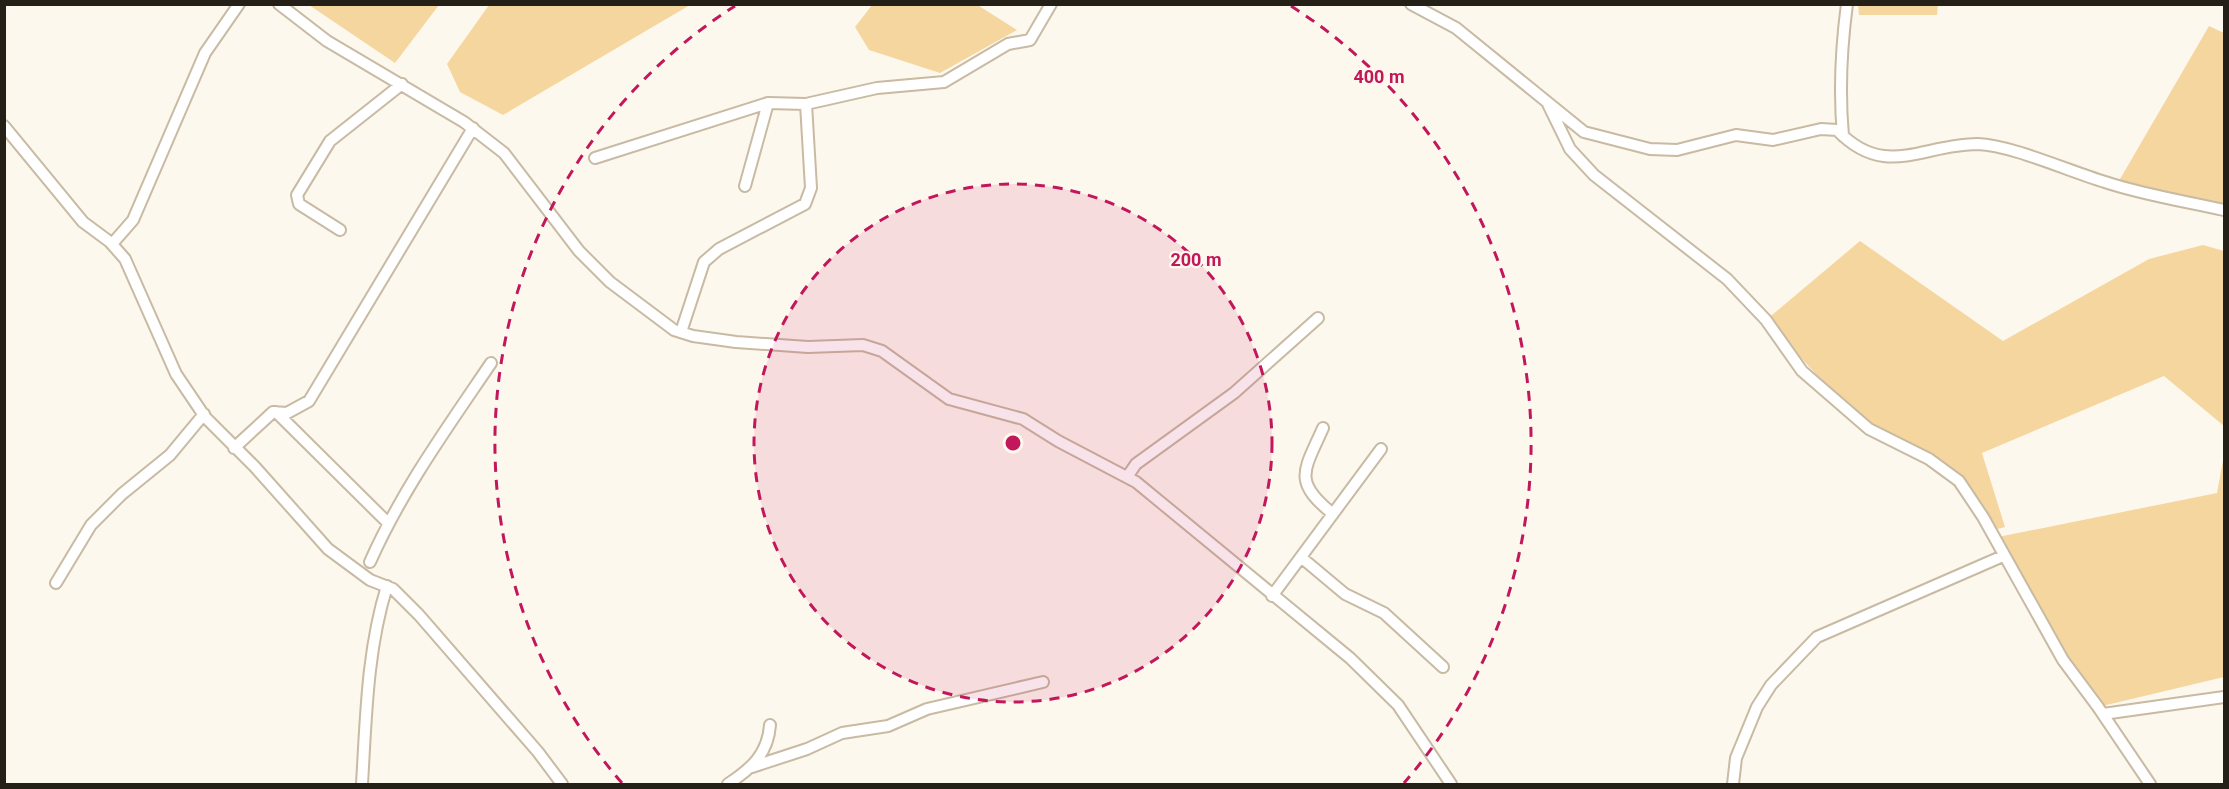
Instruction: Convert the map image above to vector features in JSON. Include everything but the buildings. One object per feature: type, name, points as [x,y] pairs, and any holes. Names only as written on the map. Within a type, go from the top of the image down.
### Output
[{"type":"street","points":[[112,244],[133,220],[205,53],[239,4]]},
{"type":"street","points":[[279,4],[327,41],[473,128],[504,153],[579,251],[610,282],[674,330],[736,342],[808,346],[863,345],[882,351],[897,360],[922,382],[949,399],[1023,418],[1058,441],[1127,477],[1188,523],[1272,596],[1350,658],[1398,705],[1451,784]]},
{"type":"street","points":[[595,158],[768,104],[807,104],[877,88],[944,82],[1008,44],[1030,40],[1051,4]]},
{"type":"street","points":[[1411,4],[1456,28],[1584,132],[1650,149],[1677,150],[1736,135],[1773,140],[1821,129],[1837,130],[1865,152],[1887,158],[1912,156],[1978,144],[2039,160],[2157,197],[2224,210]]},
{"type":"street","points":[[1843,136],[1839,101],[1841,46],[1847,4]]},
{"type":"street","points":[[340,230],[299,204],[297,195],[330,141],[402,84]]},
{"type":"street","points":[[1547,102],[1570,149],[1594,175],[1727,279],[1766,320],[1802,371],[1869,429],[1929,459],[1959,481],[1983,517],[2063,660],[2150,784]]},
{"type":"street","points":[[745,186],[768,104]]},
{"type":"street","points":[[681,332],[704,262],[719,249],[805,204],[811,188],[807,104]]},
{"type":"street","points":[[4,126],[83,222],[112,244],[125,259],[176,374],[204,414],[328,549],[370,580],[393,589],[419,615],[538,752],[562,784]]},
{"type":"street","points":[[234,448],[273,412],[288,413],[309,401],[473,128]]},
{"type":"street","points":[[1127,477],[1136,464],[1234,393],[1318,318]]},
{"type":"street","points":[[370,562],[388,522],[416,474],[491,363]]},
{"type":"street","points":[[276,412],[388,522]]},
{"type":"street","points":[[56,583],[91,525],[122,494],[170,455],[204,414]]},
{"type":"street","points":[[1323,428],[1304,470],[1312,497],[1333,514]]},
{"type":"street","points":[[1272,596],[1381,448]]},
{"type":"street","points":[[1733,784],[1736,758],[1757,707],[1771,685],[1817,637],[2003,556]]},
{"type":"street","points":[[1302,558],[1345,594],[1384,613],[1443,667]]},
{"type":"street","points":[[362,784],[376,621],[387,586]]},
{"type":"street","points":[[728,784],[752,767],[807,749],[842,733],[888,726],[927,710],[1043,682]]},
{"type":"street","points":[[2103,714],[2224,697]]},
{"type":"street","points":[[752,767],[765,748],[770,725]]},
{"type":"shaded area","points":[[976,4],[1017,30],[940,73],[869,50],[855,27],[872,5]]},
{"type":"shaded area","points":[[1858,4],[1938,5],[1937,15],[1859,15]]},
{"type":"shaded area","points":[[309,5],[439,5],[395,63]]},
{"type":"shaded area","points":[[489,5],[690,5],[503,115],[460,92],[447,64]]},
{"type":"shaded area","points":[[2209,26],[2224,33],[2224,210],[2116,186]]},
{"type":"shaded area","points":[[1860,241],[2003,341],[2149,259],[2203,245],[2224,251],[2224,426],[2164,376],[1982,453],[2005,527],[1990,531],[1936,464],[1853,414],[1766,320]]},
{"type":"shaded area","points":[[2224,455],[2224,677],[2098,707],[1993,538],[2217,493]]}]
